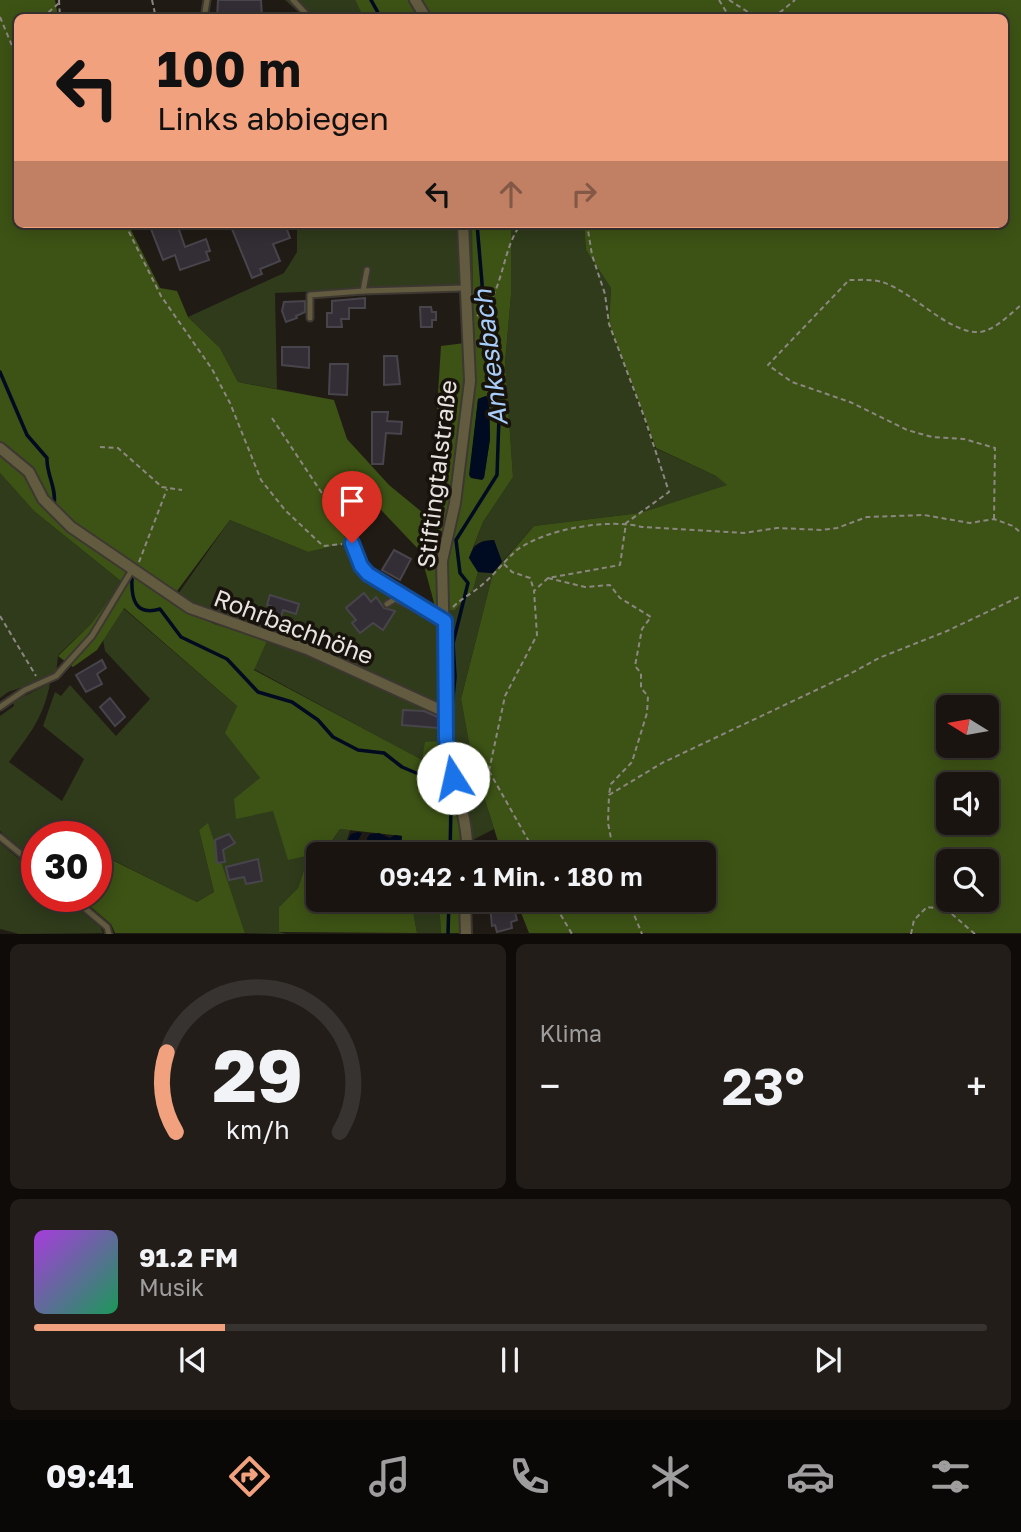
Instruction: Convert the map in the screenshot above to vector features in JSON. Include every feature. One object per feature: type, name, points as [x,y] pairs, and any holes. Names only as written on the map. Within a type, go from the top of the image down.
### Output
[{"type":"street","name":"Stiftingtalstraße","points":[[463,228],[470,381],[455,503],[442,561],[441,620],[447,752],[466,842]]},
{"type":"street","name":"Rohrbachhöhe","points":[[0,449],[29,472],[43,499],[71,527],[190,608],[307,649],[445,712]]},
{"type":"street","points":[[465,912],[466,933]]},
{"type":"lane","points":[[293,0],[306,14]]},
{"type":"lane","points":[[363,290],[367,270]]},
{"type":"lane","points":[[310,318],[310,295],[363,290],[464,288]]},
{"type":"lane","points":[[352,543],[361,566],[368,574],[430,610],[441,620]]},
{"type":"lane","points":[[0,707],[56,676],[92,636],[133,571]]},
{"type":"lane","points":[[387,604],[395,599],[441,620]]},
{"type":"lane","points":[[0,836],[21,854]]},
{"type":"lane","points":[[89,912],[107,927],[109,933]]},
{"type":"path","points":[[729,0],[756,14]]},
{"type":"path","points":[[778,14],[795,0]]},
{"type":"path","points":[[46,14],[59,1]]},
{"type":"path","points":[[0,18],[14,48]]},
{"type":"path","points":[[127,228],[161,296],[212,369],[230,403],[261,480],[285,510],[323,546],[352,543],[343,521],[272,418]]},
{"type":"path","points":[[478,316],[488,307],[507,249],[518,228]]},
{"type":"path","points":[[534,591],[548,578],[620,565],[626,523],[669,492],[649,428],[609,324],[605,294],[592,255],[588,228]]},
{"type":"path","points":[[994,519],[995,448],[964,439],[932,438],[907,430],[850,402],[792,382],[768,365],[849,280],[882,282],[933,310],[950,325],[979,332],[993,326],[1021,305]]},
{"type":"path","points":[[100,447],[118,448],[162,487],[182,490]]},
{"type":"path","points":[[133,571],[167,488]]},
{"type":"path","points":[[463,597],[517,550],[542,535],[626,523],[642,527],[744,533],[777,528],[822,530],[837,528],[867,517],[924,515],[970,523],[994,519],[1013,526],[1021,533]]},
{"type":"path","points":[[503,564],[512,572],[530,578],[534,591],[537,635],[505,696],[489,771],[529,842]]},
{"type":"path","points":[[548,578],[585,587],[610,585],[620,598],[651,617],[642,629],[635,666],[641,673],[641,688],[648,696],[647,713],[632,761],[611,784],[608,823],[612,842]]},
{"type":"path","points":[[609,795],[662,763],[879,658],[947,631],[1021,596]]},
{"type":"path","points":[[0,616],[40,683]]},
{"type":"path","points":[[453,778],[489,771]]},
{"type":"path","points":[[911,933],[914,920],[927,906],[946,909],[975,933]]},
{"type":"path","points":[[559,912],[572,933]]},
{"type":"path","points":[[633,912],[642,933]]},
{"type":"green space","points":[[0,0],[55,0],[57,14],[14,14],[14,228],[130,228],[160,288],[177,291],[188,317],[220,348],[238,382],[334,400],[347,439],[389,485],[434,522],[452,440],[452,412],[437,409],[441,346],[473,342],[472,228],[511,228],[511,295],[505,363],[513,477],[483,522],[469,558],[478,572],[473,590],[455,610],[436,610],[420,551],[347,474],[329,493],[347,543],[308,552],[230,520],[177,591],[174,604],[214,624],[268,639],[254,670],[422,760],[425,742],[442,741],[451,794],[462,830],[462,842],[401,842],[402,836],[340,829],[331,842],[306,842],[306,856],[288,860],[273,811],[236,819],[234,799],[260,778],[225,733],[237,706],[124,608],[97,650],[73,667],[58,656],[91,624],[122,582],[34,511],[0,473]],"holes":[[[486,396],[489,400],[490,439],[484,478],[470,475],[478,399]]]},
{"type":"green space","points":[[285,0],[355,0],[362,14],[301,14]]},
{"type":"green space","points":[[355,0],[1021,0],[1021,933],[529,933],[521,912],[716,912],[716,842],[498,842],[472,759],[461,699],[493,573],[534,526],[640,513],[727,485],[716,476],[656,448],[609,324],[611,288],[586,250],[584,228],[1008,228],[1008,14],[362,14]]},
{"type":"green space","points":[[297,228],[472,228],[472,285],[275,293],[277,389],[238,382],[220,348],[188,317],[284,273],[297,252]]},
{"type":"green space","points":[[511,228],[584,228],[586,250],[611,288],[609,324],[655,448],[716,476],[728,485],[640,513],[534,526],[502,562],[494,540],[483,541],[474,546],[483,522],[513,477],[505,363],[511,295]]},
{"type":"green space","points":[[0,473],[34,511],[122,582],[91,624],[58,655],[56,676],[8,692],[0,698]]},
{"type":"green space","points":[[230,520],[308,552],[347,543],[366,576],[394,592],[399,604],[441,627],[436,610],[455,610],[473,590],[478,572],[493,573],[461,699],[472,759],[494,829],[469,842],[462,842],[451,794],[423,761],[254,669],[268,639],[244,625],[176,597]]},
{"type":"green space","points":[[123,608],[237,706],[226,733],[260,778],[273,811],[312,842],[306,842],[306,864],[298,888],[279,907],[279,932],[286,934],[245,933],[208,824],[199,830],[214,892],[197,902],[112,860],[112,821],[21,821],[21,849],[0,831],[0,716],[14,706],[13,702],[50,683],[40,716],[9,762],[62,801],[84,759],[43,726],[55,692],[61,696],[70,685],[116,736],[150,699],[105,651],[103,640]]},
{"type":"green space","points":[[208,823],[245,933],[115,933],[111,924],[97,912],[112,912],[112,860],[197,902],[214,892],[199,830]]},
{"type":"green space","points":[[340,829],[350,830],[346,842],[331,842]]},
{"type":"green space","points":[[0,843],[21,861],[21,912],[82,912],[101,928],[103,933],[19,934],[0,929]]},
{"type":"green space","points":[[306,864],[306,912],[413,912],[417,933],[279,932],[279,907],[298,888]]},
{"type":"green space","points":[[413,912],[440,912],[441,933],[417,933]]},
{"type":"green space","points":[[440,912],[460,912],[461,933],[441,933]]},
{"type":"water","points":[[486,396],[489,399],[490,439],[482,480],[469,475],[478,399]]},
{"type":"water","points":[[494,540],[502,562],[493,573],[478,572],[469,558],[471,553],[478,544]]},
{"type":"water","points":[[362,833],[357,842],[347,842],[351,834]]},
{"type":"water","points":[[379,833],[390,838],[395,835],[402,836],[401,842],[368,842],[367,838],[370,834]]},
{"type":"building","points":[[218,0],[261,0],[262,14],[217,14]]},
{"type":"building","points":[[178,228],[185,247],[206,239],[210,251],[206,252],[209,260],[180,270],[175,255],[163,260],[151,229]]},
{"type":"building","points":[[232,228],[286,228],[290,238],[273,244],[280,261],[260,269],[262,274],[252,278]]},
{"type":"building","points":[[365,298],[365,308],[349,308],[349,319],[341,319],[342,327],[327,327],[327,313],[332,313],[332,301]]},
{"type":"building","points":[[305,301],[305,312],[286,322],[282,311],[284,302]]},
{"type":"building","points":[[420,307],[431,307],[432,312],[436,312],[432,327],[421,327]]},
{"type":"building","points":[[282,347],[309,347],[309,368],[282,365]]},
{"type":"building","points":[[384,356],[397,356],[400,384],[384,385]]},
{"type":"building","points":[[330,364],[348,364],[347,395],[329,394]]},
{"type":"building","points":[[372,412],[388,412],[387,421],[402,422],[401,434],[386,433],[383,464],[372,464]]},
{"type":"building","points":[[354,484],[363,493],[353,502],[350,499],[346,503],[340,496]]},
{"type":"building","points":[[394,550],[411,559],[400,580],[382,570]]},
{"type":"building","points":[[364,593],[371,602],[376,597],[384,608],[395,611],[383,630],[373,623],[360,633],[352,623],[356,620],[346,608]]},
{"type":"building","points":[[270,595],[299,604],[296,614],[283,610],[278,627],[265,623],[271,606],[267,605]]},
{"type":"building","points":[[102,660],[106,668],[97,674],[102,684],[86,692],[76,675]]},
{"type":"building","points":[[110,698],[125,717],[115,726],[100,707]]},
{"type":"building","points":[[403,710],[424,711],[438,717],[438,728],[402,725]]},
{"type":"building","points":[[229,834],[235,843],[223,850],[225,862],[217,863],[215,840]]},
{"type":"building","points":[[258,859],[262,881],[246,884],[244,877],[229,880],[226,867]]},
{"type":"building","points":[[491,912],[515,912],[517,920],[511,922],[512,928],[497,932],[495,925],[492,926]]},
{"type":"waterway","name":"Ankesbach","points":[[371,0],[379,14]]},
{"type":"waterway","name":"Ankesbach","points":[[450,728],[455,677],[453,643],[468,583],[460,573],[456,540],[497,475],[499,417],[483,345],[477,228]]},
{"type":"waterway","points":[[0,372],[27,435],[47,458],[54,505]]},
{"type":"waterway","points":[[132,579],[134,600],[140,608],[152,611],[160,609],[181,637],[227,659],[258,692],[292,702],[318,720],[333,737],[358,750],[384,753],[402,767],[428,778],[451,804],[450,842]]},
{"type":"waterway","name":"Ankesbach","points":[[430,781],[441,743]]},
{"type":"waterway","points":[[448,934],[449,912]]},
{"type":"route","points":[[352,543],[361,566],[368,574],[445,621],[446,739],[453,778]]}]
